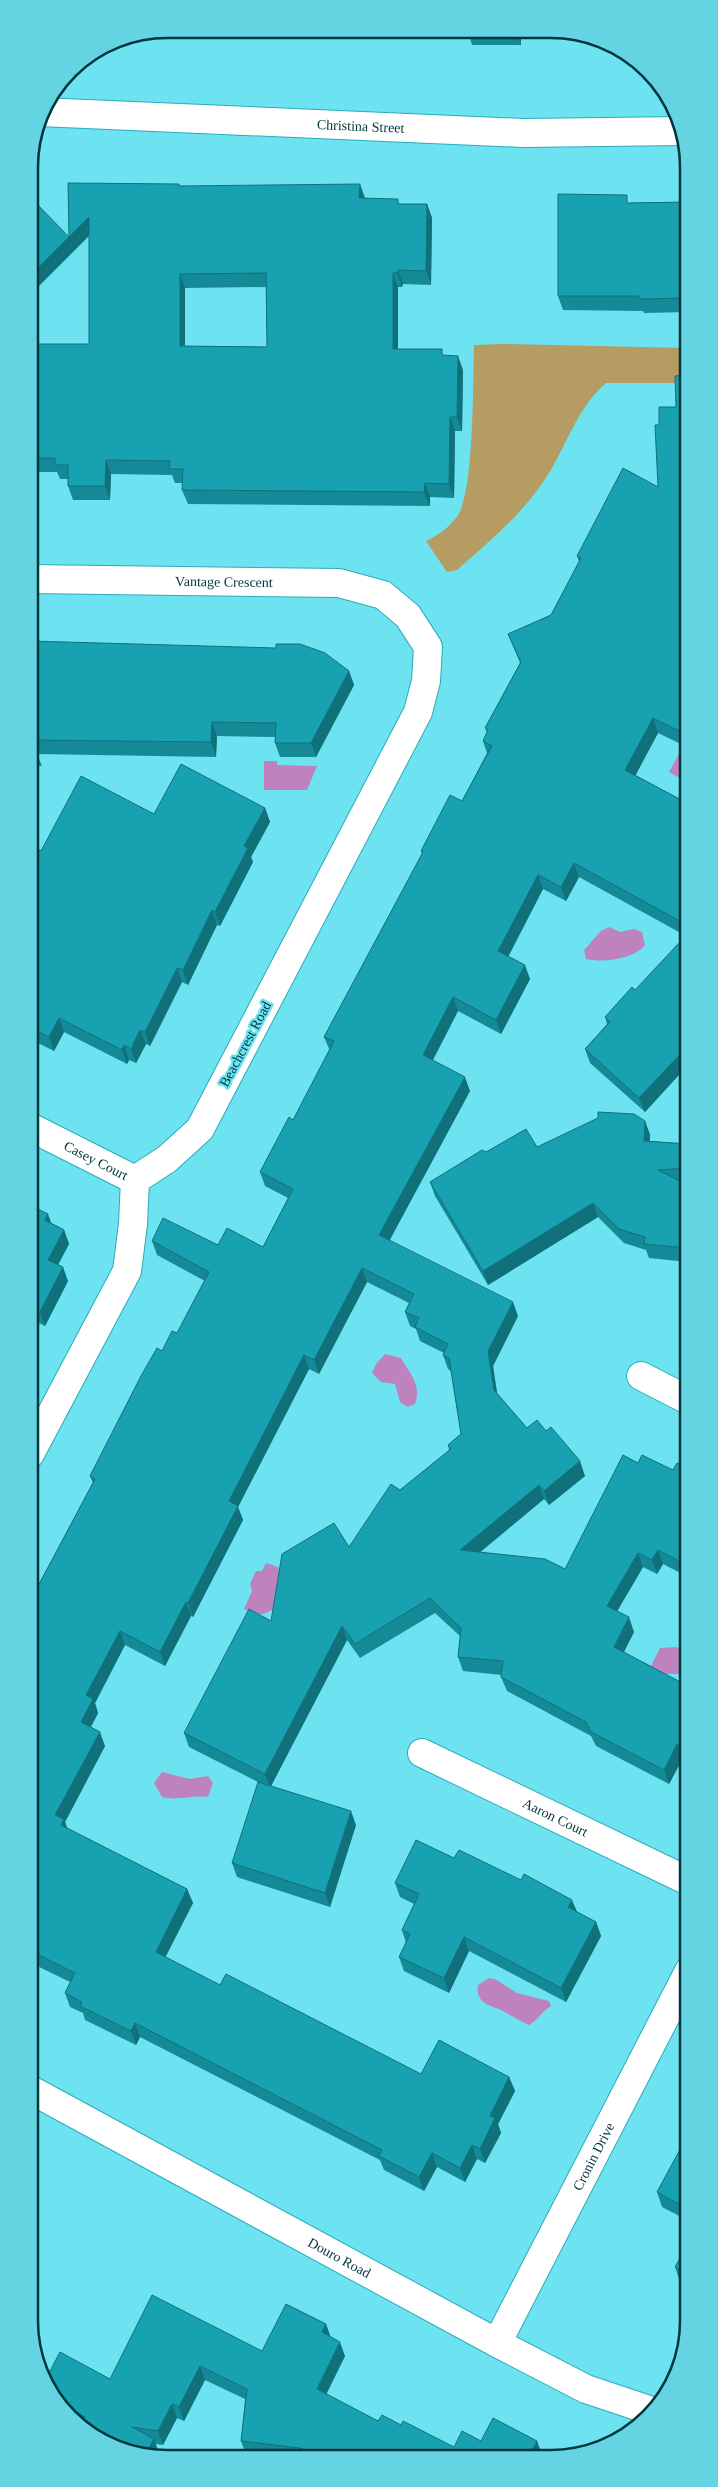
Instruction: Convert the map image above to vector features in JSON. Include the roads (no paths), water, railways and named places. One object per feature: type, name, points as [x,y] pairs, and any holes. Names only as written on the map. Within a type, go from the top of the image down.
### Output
[{"type":"street","name":"Christina Street","points":[[49,112],[524,133],[676,131]]},
{"type":"street","name":"Vantage Crescent","points":[[38,579],[339,583],[383,595],[408,616]]},
{"type":"street","name":"Beachcrest Road","points":[[135,1180],[167,1159],[200,1129],[418,712],[426,681],[428,647],[408,616]]},
{"type":"street","name":"Casey Court","points":[[38,1131],[135,1180]]},
{"type":"street","points":[[38,1439],[127,1271],[133,1224],[135,1180]]},
{"type":"street","points":[[641,1376],[680,1396]]},
{"type":"street","name":"Aaron Court","points":[[422,1753],[680,1876]]},
{"type":"street","name":"Cronin Drive","points":[[497,2343],[680,1988]]},
{"type":"street","name":"Douro Road","points":[[38,2094],[497,2343],[586,2389],[646,2409]]}]
